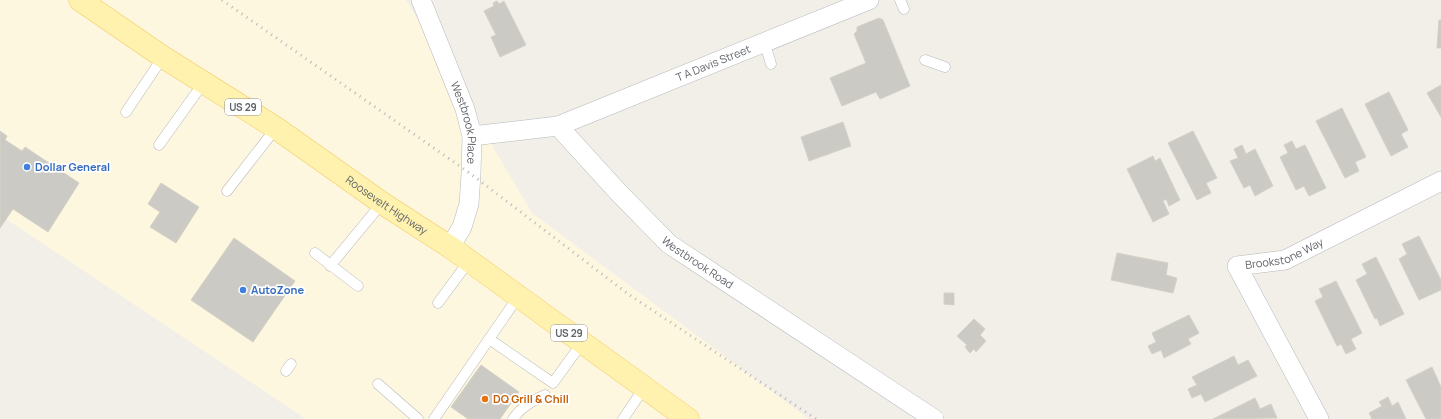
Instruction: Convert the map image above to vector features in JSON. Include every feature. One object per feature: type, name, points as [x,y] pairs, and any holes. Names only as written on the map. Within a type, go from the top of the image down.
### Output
[{"type":"main road","name":"Roosevelt Highway","points":[[80,0],[163,57],[276,128],[382,203],[450,247],[688,419]]},
{"type":"street","name":"Westbrook Place","points":[[421,0],[465,109],[472,136],[472,174],[469,204],[462,227],[450,247]]},
{"type":"street","name":"T A Davis Street","points":[[558,126],[764,41],[869,0]]},
{"type":"street","points":[[472,136],[558,126]]},
{"type":"street","name":"Westbrook Road","points":[[558,126],[668,244],[934,419]]},
{"type":"street","name":"Brookstone Way","points":[[1319,419],[1237,266],[1285,260],[1441,181]]},
{"type":"lane","points":[[764,41],[771,64]]},
{"type":"lane","points":[[126,112],[163,57]]},
{"type":"lane","points":[[925,60],[945,67]]},
{"type":"lane","points":[[159,145],[204,82]]},
{"type":"lane","points":[[227,192],[276,128]]},
{"type":"lane","points":[[330,266],[382,203]]},
{"type":"lane","points":[[315,253],[358,286]]},
{"type":"lane","points":[[438,303],[469,261]]},
{"type":"lane","points":[[434,419],[518,297]]},
{"type":"lane","points":[[489,339],[553,382],[582,343]]},
{"type":"lane","points":[[378,384],[418,419]]},
{"type":"lane","points":[[623,419],[644,388]]},
{"type":"lane","points":[[513,419],[528,403],[545,396]]},
{"type":"shaded area","points":[[0,0],[406,0],[532,213],[809,419],[306,419],[0,215]]},
{"type":"building","points":[[497,1],[499,4],[504,1],[526,45],[500,57],[491,37],[496,35],[484,11],[494,6],[493,3]]},
{"type":"building","points":[[879,18],[883,20],[910,86],[880,99],[876,92],[842,106],[830,78],[866,63],[854,34],[857,31],[857,27]]},
{"type":"building","points":[[1439,20],[1441,20],[1441,48],[1437,48]]},
{"type":"building","points":[[1441,85],[1441,117],[1427,93]]},
{"type":"building","points":[[1389,92],[1408,130],[1401,134],[1408,147],[1391,156],[1365,104]]},
{"type":"building","points":[[1342,108],[1366,157],[1355,162],[1359,171],[1345,178],[1316,121]]},
{"type":"building","points":[[843,122],[851,146],[809,161],[801,137]]},
{"type":"building","name":"Dollar General","points":[[0,131],[7,136],[5,140],[22,151],[25,147],[79,183],[48,232],[13,209],[0,228]]},
{"type":"building","points":[[1193,131],[1217,178],[1206,183],[1211,193],[1197,200],[1168,143]]},
{"type":"building","points":[[1292,141],[1296,149],[1305,145],[1326,188],[1309,196],[1304,186],[1296,190],[1280,157],[1288,153],[1284,145]]},
{"type":"building","points":[[1242,145],[1246,154],[1255,149],[1273,186],[1255,196],[1250,185],[1244,188],[1230,161],[1238,158],[1234,149]]},
{"type":"building","points":[[1153,156],[1155,161],[1160,158],[1180,200],[1169,206],[1166,199],[1163,201],[1169,214],[1153,222],[1127,169]]},
{"type":"building","points":[[161,183],[199,207],[176,243],[150,227],[160,212],[148,204]]},
{"type":"building","points":[[1419,236],[1441,280],[1441,290],[1419,300],[1399,259],[1407,254],[1402,244]]},
{"type":"building","name":"AutoZone","points":[[234,238],[295,281],[253,342],[191,300]]},
{"type":"building","points":[[1117,253],[1168,263],[1166,275],[1177,278],[1173,293],[1111,280]]},
{"type":"building","points":[[1376,257],[1404,314],[1380,326],[1356,280],[1367,274],[1362,264]]},
{"type":"building","points":[[1336,281],[1362,333],[1351,339],[1356,349],[1346,354],[1341,344],[1337,346],[1315,301],[1323,297],[1319,289]]},
{"type":"building","points":[[944,293],[954,293],[954,305],[944,304]]},
{"type":"building","points":[[1189,315],[1199,333],[1188,339],[1191,344],[1164,358],[1161,350],[1152,354],[1148,346],[1156,342],[1152,333]]},
{"type":"building","points":[[974,319],[985,329],[980,335],[986,341],[976,352],[974,349],[970,353],[965,347],[967,345],[957,336]]},
{"type":"building","points":[[1234,356],[1238,365],[1248,360],[1257,376],[1205,402],[1201,394],[1192,398],[1188,389],[1197,385],[1192,377]]},
{"type":"building","name":"DQ Grill & Chill","points":[[481,365],[519,392],[500,419],[468,419],[451,407]]},
{"type":"building","points":[[1432,367],[1441,387],[1441,419],[1426,419],[1406,380]]},
{"type":"building","points":[[1388,397],[1392,406],[1398,402],[1406,419],[1372,419],[1369,413],[1382,406],[1379,402]]},
{"type":"building","points":[[1255,398],[1260,409],[1271,404],[1277,418],[1213,419]]},
{"type":"railway","points":[[222,0],[471,174],[628,294],[816,419]]},
{"type":"place","name":"Dollar General","points":[[27,167]]},
{"type":"place","name":"AutoZone","points":[[243,290]]},
{"type":"place","name":"DQ Grill & Chill","points":[[485,399]]}]
